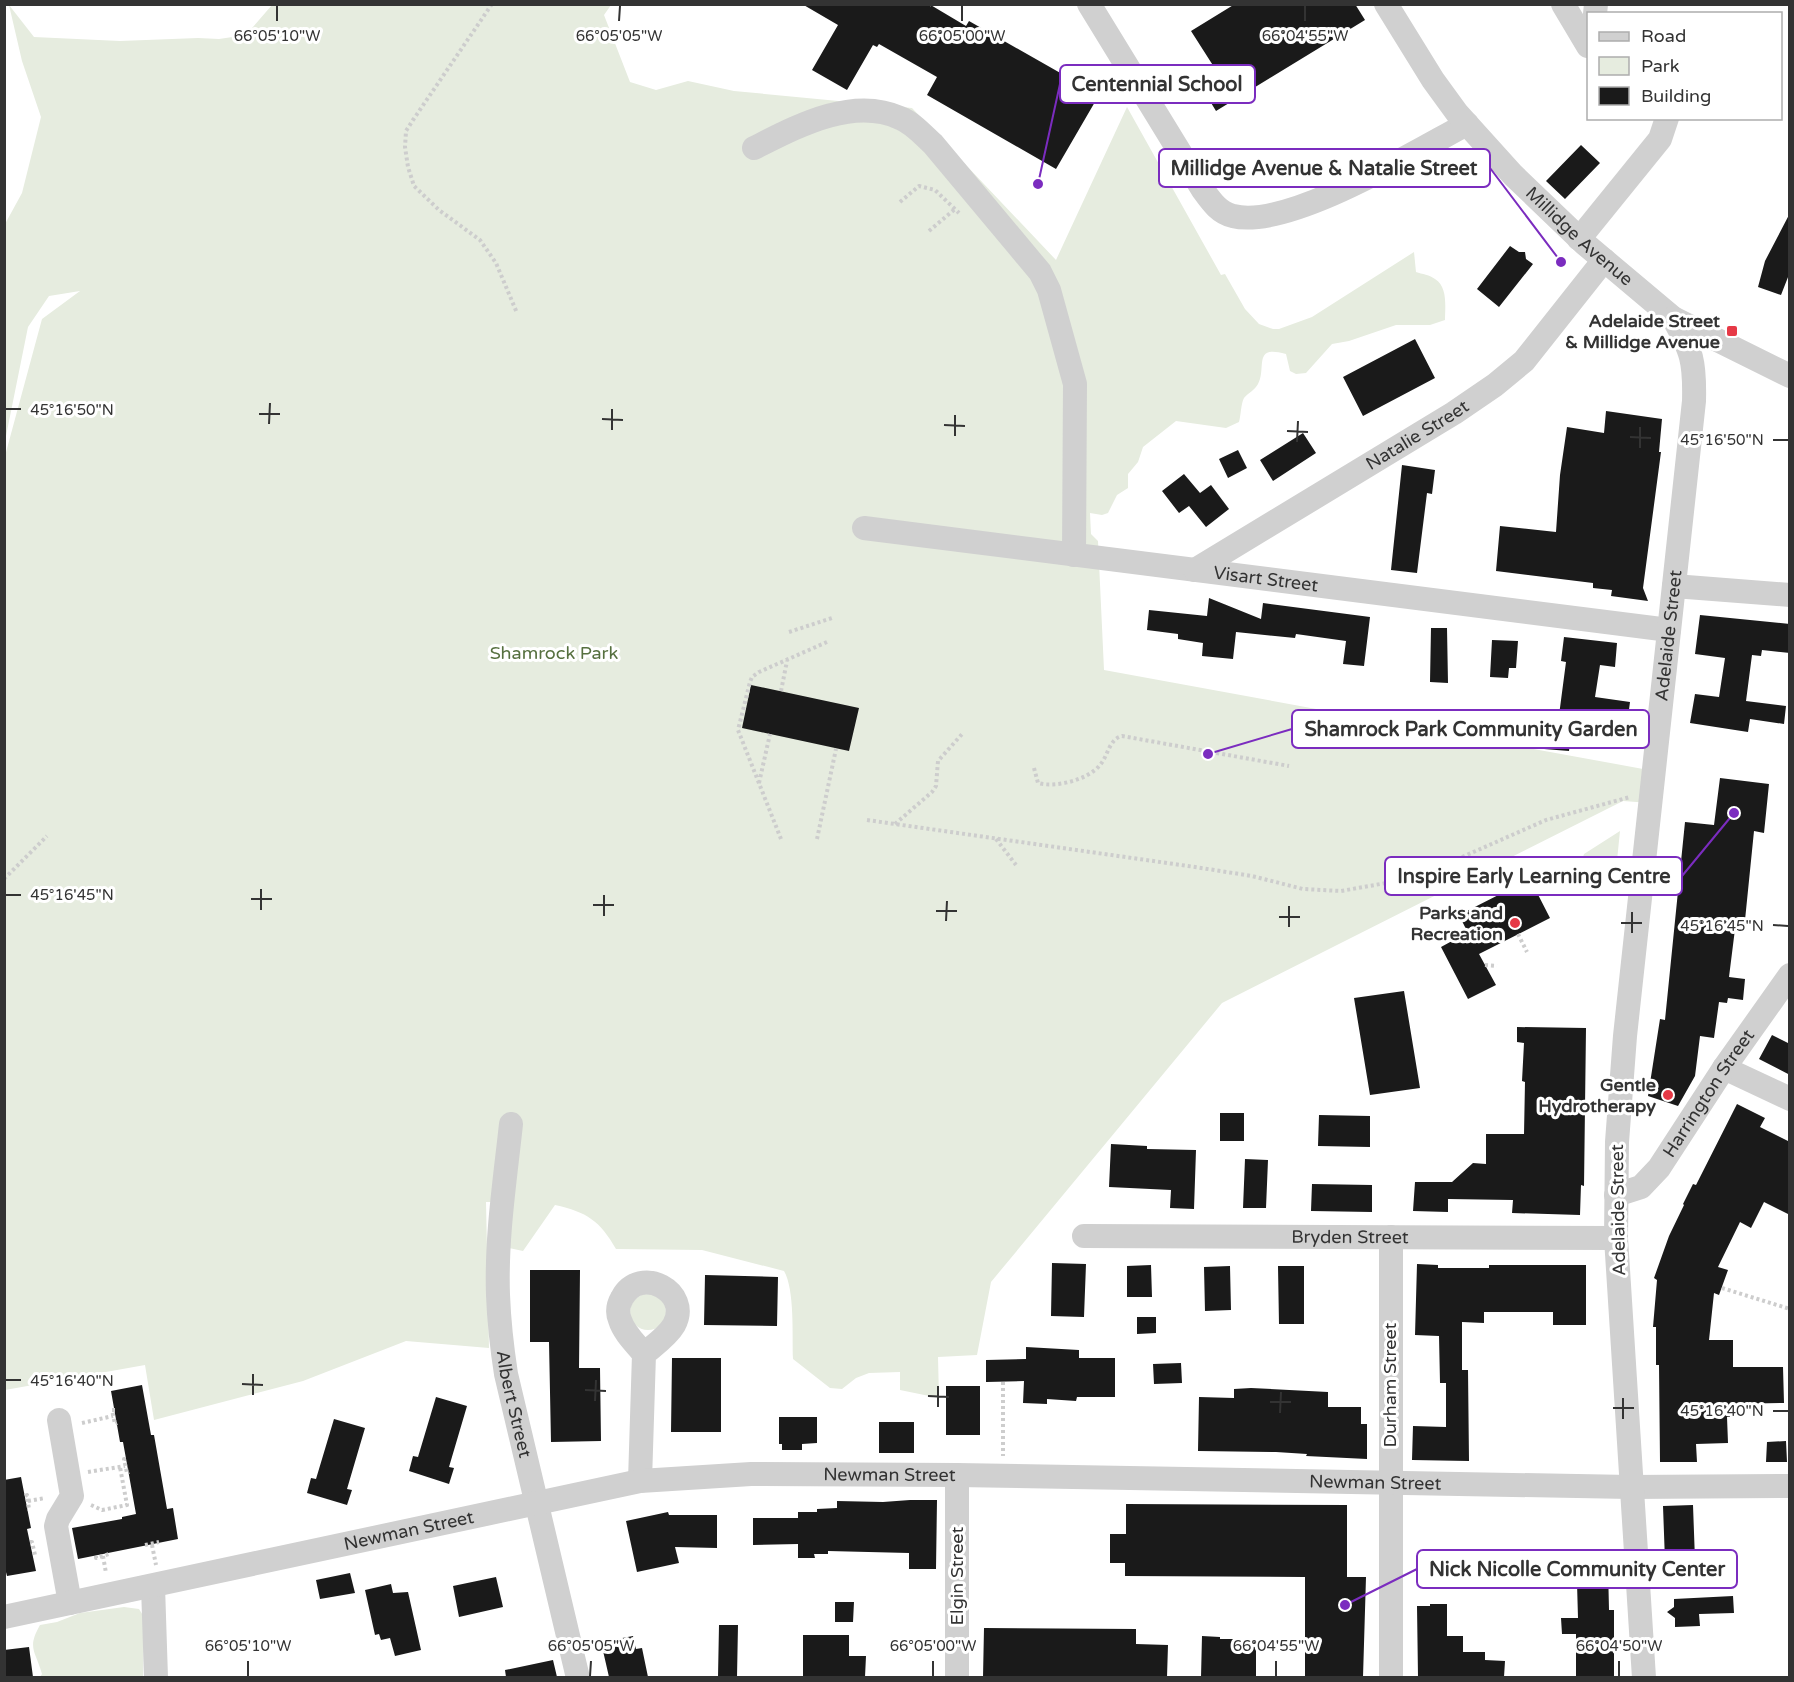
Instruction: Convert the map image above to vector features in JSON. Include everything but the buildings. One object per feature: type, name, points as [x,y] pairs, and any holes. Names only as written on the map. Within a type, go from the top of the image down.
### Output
[{"type":"street","points":[[1089,4],[1203,190],[1218,208],[1235,217],[1269,216],[1331,195],[1467,124]]},
{"type":"street","name":"Millidge Avenue","points":[[1386,4],[1433,80],[1467,124],[1514,175],[1580,238],[1673,318]]},
{"type":"street","points":[[1563,4],[1587,43]]},
{"type":"street","points":[[754,148],[810,120],[833,115],[860,111],[879,112],[900,118],[933,144],[1040,272],[1049,290],[1076,384],[1074,555]]},
{"type":"street","points":[[1580,238],[1660,139],[1666,120]]},
{"type":"street","name":"Natalie Street","points":[[1195,570],[1454,412],[1513,372],[1604,260]]},
{"type":"street","points":[[1673,318],[1790,376]]},
{"type":"street","name":"Adelaide Street","points":[[1644,1677],[1630,1487],[1616,1238],[1617,1142],[1625,1036],[1695,382],[1694,364],[1688,344],[1673,318]]},
{"type":"street","name":"Visart Street","points":[[864,528],[1669,630]]},
{"type":"street","points":[[1674,586],[1790,595]]},
{"type":"street","name":"Harrington Street","points":[[1616,1195],[1641,1187],[1659,1168],[1724,1068],[1790,975]]},
{"type":"street","points":[[1724,1068],[1790,1099]]},
{"type":"street","name":"Albert Street","points":[[511,1124],[499,1251],[500,1334],[506,1374],[578,1677]]},
{"type":"street","name":"Bryden Street","points":[[1084,1236],[1616,1238]]},
{"type":"street","name":"Durham Street","points":[[1390,1237],[1390,1677]]},
{"type":"street","points":[[640,1481],[644,1354]]},
{"type":"street","points":[[60,1423],[70,1486],[56,1526],[70,1604]]},
{"type":"street","name":"Newman Street","points":[[4,1617],[537,1505],[640,1481],[751,1474],[957,1475],[1630,1487],[1790,1486]]},
{"type":"street","name":"Elgin Street","points":[[957,1475],[957,1677]]},
{"type":"street","points":[[153,1586],[156,1677]]},
{"type":"path","points":[[492,4],[406,131],[405,147],[414,186],[439,210],[480,240],[496,263],[516,313]]},
{"type":"path","points":[[900,202],[919,186],[935,190],[965,219]]},
{"type":"path","points":[[929,231],[955,209]]},
{"type":"path","points":[[789,632],[831,618]]},
{"type":"path","points":[[781,839],[738,730],[752,677],[827,642]]},
{"type":"path","points":[[781,691],[787,660]]},
{"type":"path","points":[[894,824],[932,792],[936,786],[938,761],[963,733]]},
{"type":"path","points":[[759,783],[771,734]]},
{"type":"path","points":[[1034,768],[1038,783],[1050,785],[1074,780],[1099,766],[1115,739],[1122,736],[1289,766]]},
{"type":"path","points":[[817,839],[836,748]]},
{"type":"path","points":[[867,820],[1252,876],[1303,889],[1341,891],[1386,883],[1435,869],[1546,820],[1625,798],[1650,796]]},
{"type":"path","points":[[4,879],[47,836]]},
{"type":"path","points":[[995,839],[1016,865]]},
{"type":"path","points":[[1518,934],[1527,952]]},
{"type":"path","points":[[1485,965],[1497,966]]},
{"type":"path","points":[[1722,1288],[1790,1309]]},
{"type":"path","points":[[1003,1382],[1003,1476]]},
{"type":"path","points":[[60,1423],[115,1417]]},
{"type":"path","points":[[126,1466],[127,1505],[102,1510],[70,1486],[126,1466]]},
{"type":"green space","name":"Shamrock Park","points":[[9,5],[34,37],[120,41],[219,39],[246,35],[272,5],[611,5],[604,15],[630,82],[656,90],[688,81],[734,91],[912,108],[1056,260],[1127,107],[1221,275],[1225,274],[1245,309],[1259,324],[1279,329],[1312,317],[1414,252],[1416,272],[1433,278],[1442,287],[1445,298],[1445,320],[1430,325],[1396,325],[1349,341],[1332,344],[1306,373],[1296,374],[1290,371],[1286,354],[1269,352],[1263,359],[1258,384],[1243,400],[1239,422],[1226,428],[1176,421],[1143,447],[1138,462],[1128,474],[1128,488],[1117,495],[1108,513],[1102,515],[1090,513],[1091,534],[1098,541],[1104,670],[1654,771],[1650,803],[1623,801],[1222,1003],[991,1282],[977,1355],[938,1357],[939,1398],[900,1390],[900,1372],[869,1373],[856,1378],[842,1389],[830,1388],[793,1359],[790,1290],[784,1271],[702,1250],[616,1249],[604,1231],[592,1219],[576,1211],[555,1205],[523,1251],[509,1248],[512,1202],[486,1202],[489,1348],[406,1341],[303,1381],[154,1420],[145,1365],[5,1390],[5,456],[42,319],[80,291],[49,296],[28,327],[5,441],[5,224],[22,193],[41,117],[22,61]]},
{"type":"green space","points":[[1620,831],[1614,890],[1600,896],[1583,857],[1584,854]]},
{"type":"green space","points":[[648,1294],[660,1300],[666,1312],[660,1324],[648,1330],[636,1324],[630,1312],[636,1300]]},
{"type":"green space","points":[[124,1607],[139,1609],[144,1617],[143,1677],[40,1677],[42,1674],[33,1644],[40,1625],[57,1622],[80,1613]]},
{"type":"place","name":"Centennial School","points":[[1038,184]]},
{"type":"place","name":"Millidge Avenue & Natalie Street","points":[[1561,262]]},
{"type":"place","name":"Adelaide Street & Millidge Avenue","points":[[1732,331]]},
{"type":"place","name":"Shamrock Park Community Garden","points":[[1208,754]]},
{"type":"place","name":"Inspire Early Learning Centre","points":[[1734,813]]},
{"type":"place","name":"Parks and Recreation","points":[[1515,923]]},
{"type":"place","name":"Gentle Hydrotherapy","points":[[1668,1095]]},
{"type":"place","name":"Nick Nicolle Community Center","points":[[1345,1605]]}]
